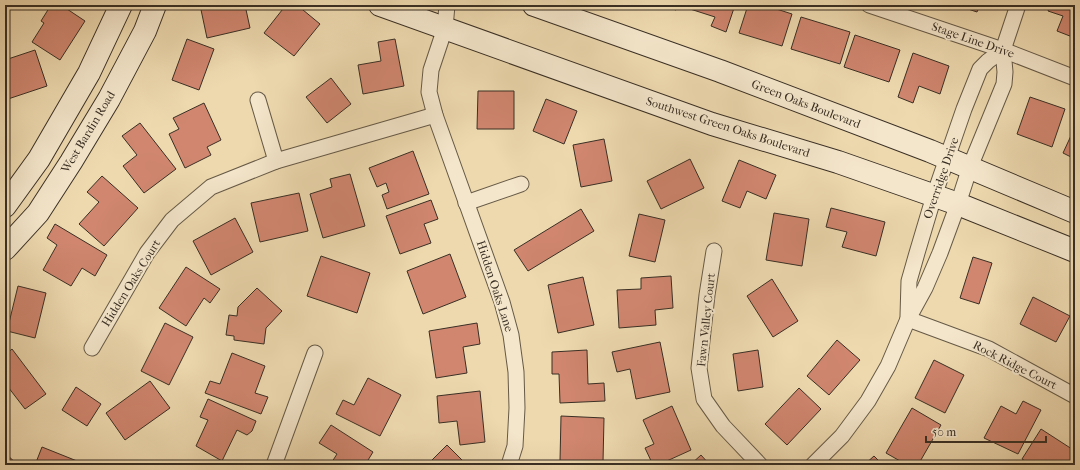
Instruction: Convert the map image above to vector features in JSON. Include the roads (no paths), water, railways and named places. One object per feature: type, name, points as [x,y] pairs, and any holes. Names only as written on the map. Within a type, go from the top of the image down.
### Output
[{"type":"main road","points":[[5,206],[47,146],[89,73],[121,5]]},
{"type":"main road","name":"West Bardin Road","points":[[5,249],[38,213],[71,162],[109,99],[145,31],[155,5]]},
{"type":"main road","name":"Southwest Green Oaks Boulevard","points":[[380,5],[712,124],[838,162],[958,204],[1075,251]]},
{"type":"main road","name":"Green Oaks Boulevard","points":[[534,5],[720,71],[922,148],[1075,212]]},
{"type":"street","name":"Hidden Oaks Lane","points":[[448,5],[445,28],[432,70],[429,92],[435,115],[502,302],[511,335],[516,372],[517,408],[515,446],[509,465]]},
{"type":"street","name":"Stage Line Drive","points":[[869,5],[1003,50],[1075,78]]},
{"type":"street","name":"Overridge Drive","points":[[813,465],[842,436],[868,401],[888,366],[908,319],[925,288],[940,253],[970,167],[1004,84],[1005,72],[1003,50],[1018,5]]},
{"type":"street","name":"Overridge Drive","points":[[908,319],[909,281],[934,196],[964,109],[980,69],[1003,50]]},
{"type":"street","points":[[258,100],[276,161]]},
{"type":"street","name":"Hidden Oaks Court","points":[[92,348],[147,253],[172,220],[211,187],[276,161],[435,115]]},
{"type":"street","points":[[466,203],[521,184]]},
{"type":"street","name":"Fawn Valley Court","points":[[714,251],[707,295],[699,368],[704,399],[723,426],[760,465]]},
{"type":"street","name":"Rock Ridge Court","points":[[908,319],[988,349],[1075,396]]},
{"type":"street","points":[[274,465],[315,353]]}]
